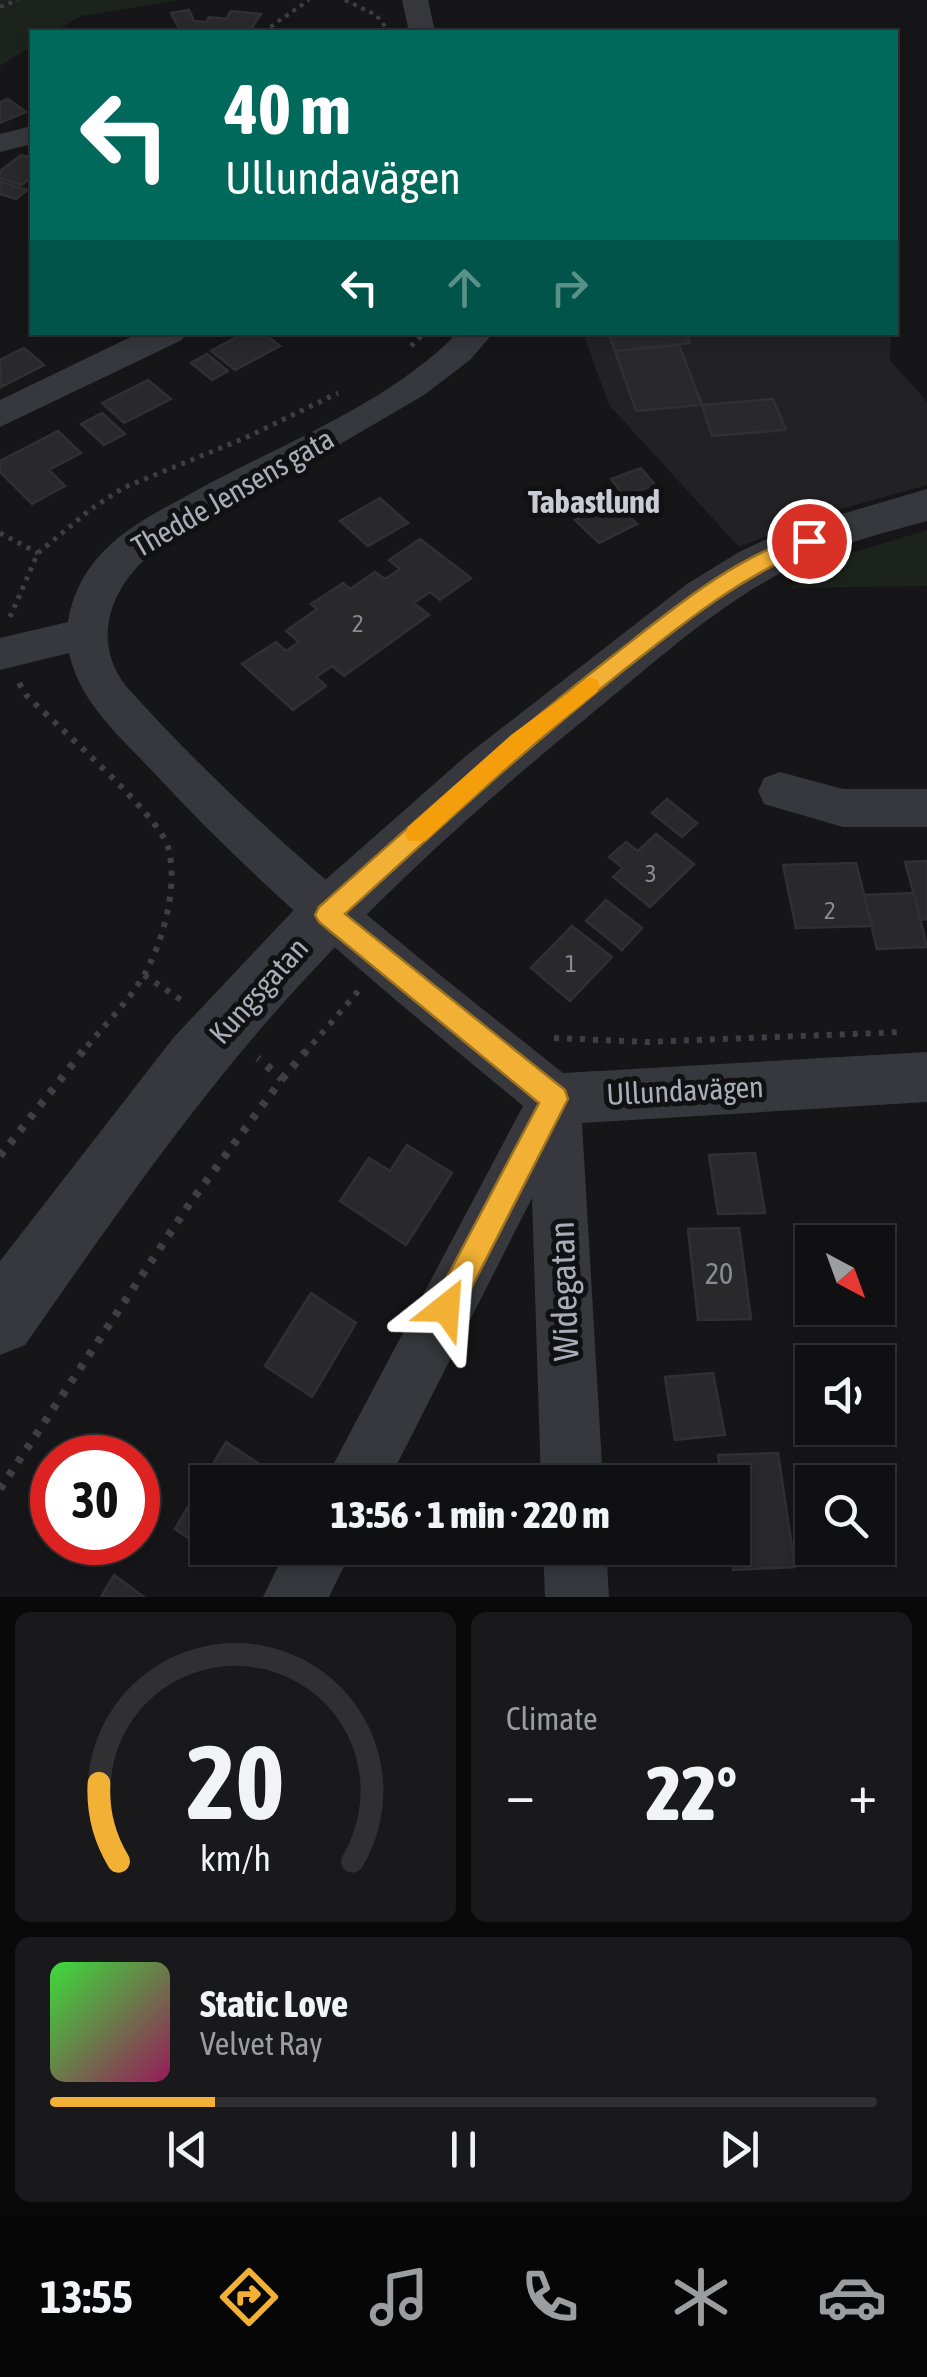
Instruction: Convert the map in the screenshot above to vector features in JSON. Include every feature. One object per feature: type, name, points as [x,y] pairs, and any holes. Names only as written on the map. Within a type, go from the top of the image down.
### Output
[{"type":"street","points":[[415,0],[422,30]]},
{"type":"street","points":[[0,143],[30,136]]},
{"type":"street","points":[[0,415],[164,335]]},
{"type":"street","name":"Thedde Jensens gata","points":[[85,632],[90,598],[114,563],[149,536],[333,435],[423,380],[474,335]]},
{"type":"street","name":"Kungsgatan","points":[[0,1320],[76,1214],[223,1028],[328,915],[519,742],[704,595],[782,551],[862,522],[927,505]]},
{"type":"street","points":[[0,654],[85,632],[94,671],[184,776],[328,915],[555,1099],[363,1465]]},
{"type":"street","points":[[780,791],[843,808],[927,808]]},
{"type":"street","name":"Ullundavägen","points":[[555,1099],[918,1054]]},
{"type":"street","name":"Widegatan","points":[[555,1099],[571,1465]]},
{"type":"street","points":[[295,1597],[311,1565]]},
{"type":"street","points":[[575,1565],[577,1597]]},
{"type":"path","points":[[0,7],[18,0]]},
{"type":"path","points":[[266,30],[309,0]]},
{"type":"path","points":[[345,0],[376,15],[387,30]]},
{"type":"path","points":[[0,533],[38,553]]},
{"type":"path","points":[[0,1489],[190,1204],[282,1078],[384,960]]},
{"type":"path","points":[[144,975],[223,1028],[282,1078]]},
{"type":"path","points":[[542,1030],[557,1040],[918,1054]]},
{"type":"shaded area","points":[[0,0],[179,0],[81,16],[57,30],[30,30],[30,47],[0,66]]},
{"type":"shaded area","points":[[584,335],[891,335],[890,360],[927,402],[927,485],[820,515],[739,547],[609,405]]},
{"type":"shaded area","points":[[927,530],[927,586],[789,588],[838,557]]},
{"type":"building","points":[[189,10],[194,21],[206,22],[209,17],[226,19],[231,11],[261,14],[250,30],[180,30],[171,13]]},
{"type":"building","points":[[8,99],[26,112],[0,123],[0,102]]},
{"type":"building","points":[[21,155],[30,157],[30,178],[22,185],[0,178],[0,171]]},
{"type":"building","points":[[0,181],[27,190],[16,199],[0,194]]},
{"type":"building","points":[[240,335],[266,335],[280,346],[235,370],[211,351]]},
{"type":"building","points":[[609,335],[686,335],[690,343],[615,351]]},
{"type":"building","points":[[679,345],[702,405],[636,411],[615,351]]},
{"type":"building","points":[[24,348],[44,365],[1,387],[0,360]]},
{"type":"building","points":[[207,354],[228,371],[212,380],[191,363]]},
{"type":"building","points":[[148,380],[171,399],[124,423],[102,403]]},
{"type":"building","points":[[773,399],[786,430],[712,436],[702,405]]},
{"type":"building","points":[[102,413],[125,434],[104,445],[81,424]]},
{"type":"building","points":[[58,431],[81,453],[49,470],[65,486],[32,504],[0,472],[0,461]]},
{"type":"building","points":[[641,468],[655,485],[624,496],[611,479]]},
{"type":"building","points":[[380,498],[408,523],[368,546],[340,521]]},
{"type":"building","points":[[613,501],[637,524],[599,543],[575,520]]},
{"type":"building","points":[[420,539],[471,578],[440,600],[430,592],[414,603],[429,615],[344,676],[332,666],[316,677],[326,686],[293,710],[242,664],[276,642],[286,651],[299,642],[286,631],[317,609],[311,604],[343,583],[350,589],[375,572],[385,579],[400,569],[389,560]]},
{"type":"building","points":[[667,799],[697,823],[682,837],[652,813]]},
{"type":"building","points":[[656,834],[694,864],[650,907],[613,877],[623,868],[609,857],[626,842],[638,851]]},
{"type":"building","points":[[927,861],[927,919],[921,920],[905,862]]},
{"type":"building","points":[[856,863],[872,926],[796,928],[783,865]]},
{"type":"building","points":[[914,893],[927,947],[877,949],[864,895]]},
{"type":"building","points":[[606,900],[642,928],[622,950],[586,921]]},
{"type":"building","points":[[572,926],[612,957],[570,1001],[531,968]]},
{"type":"building","points":[[407,1145],[452,1173],[406,1245],[340,1201],[369,1158],[390,1171]]},
{"type":"building","points":[[755,1153],[765,1213],[718,1214],[709,1155]]},
{"type":"building","points":[[739,1228],[751,1319],[698,1320],[688,1229]]},
{"type":"building","points":[[311,1293],[356,1323],[312,1397],[265,1366]]},
{"type":"building","points":[[713,1373],[725,1435],[675,1440],[665,1377]]},
{"type":"building","points":[[226,1442],[261,1465],[213,1465]]},
{"type":"building","points":[[778,1453],[795,1567],[733,1570],[733,1565],[750,1565],[750,1465],[719,1465],[718,1455]]},
{"type":"building","points":[[190,1503],[190,1539],[175,1529]]},
{"type":"building","points":[[114,1575],[144,1597],[101,1597]]},
{"type":"slow traffic","points":[[416,834],[519,742],[590,686]]},
{"type":"district","name":"Tabastlund","points":[[594,502]]},
{"type":"route","points":[[446,1308],[555,1099],[328,915],[519,742],[704,595],[782,551],[809,541]]}]
